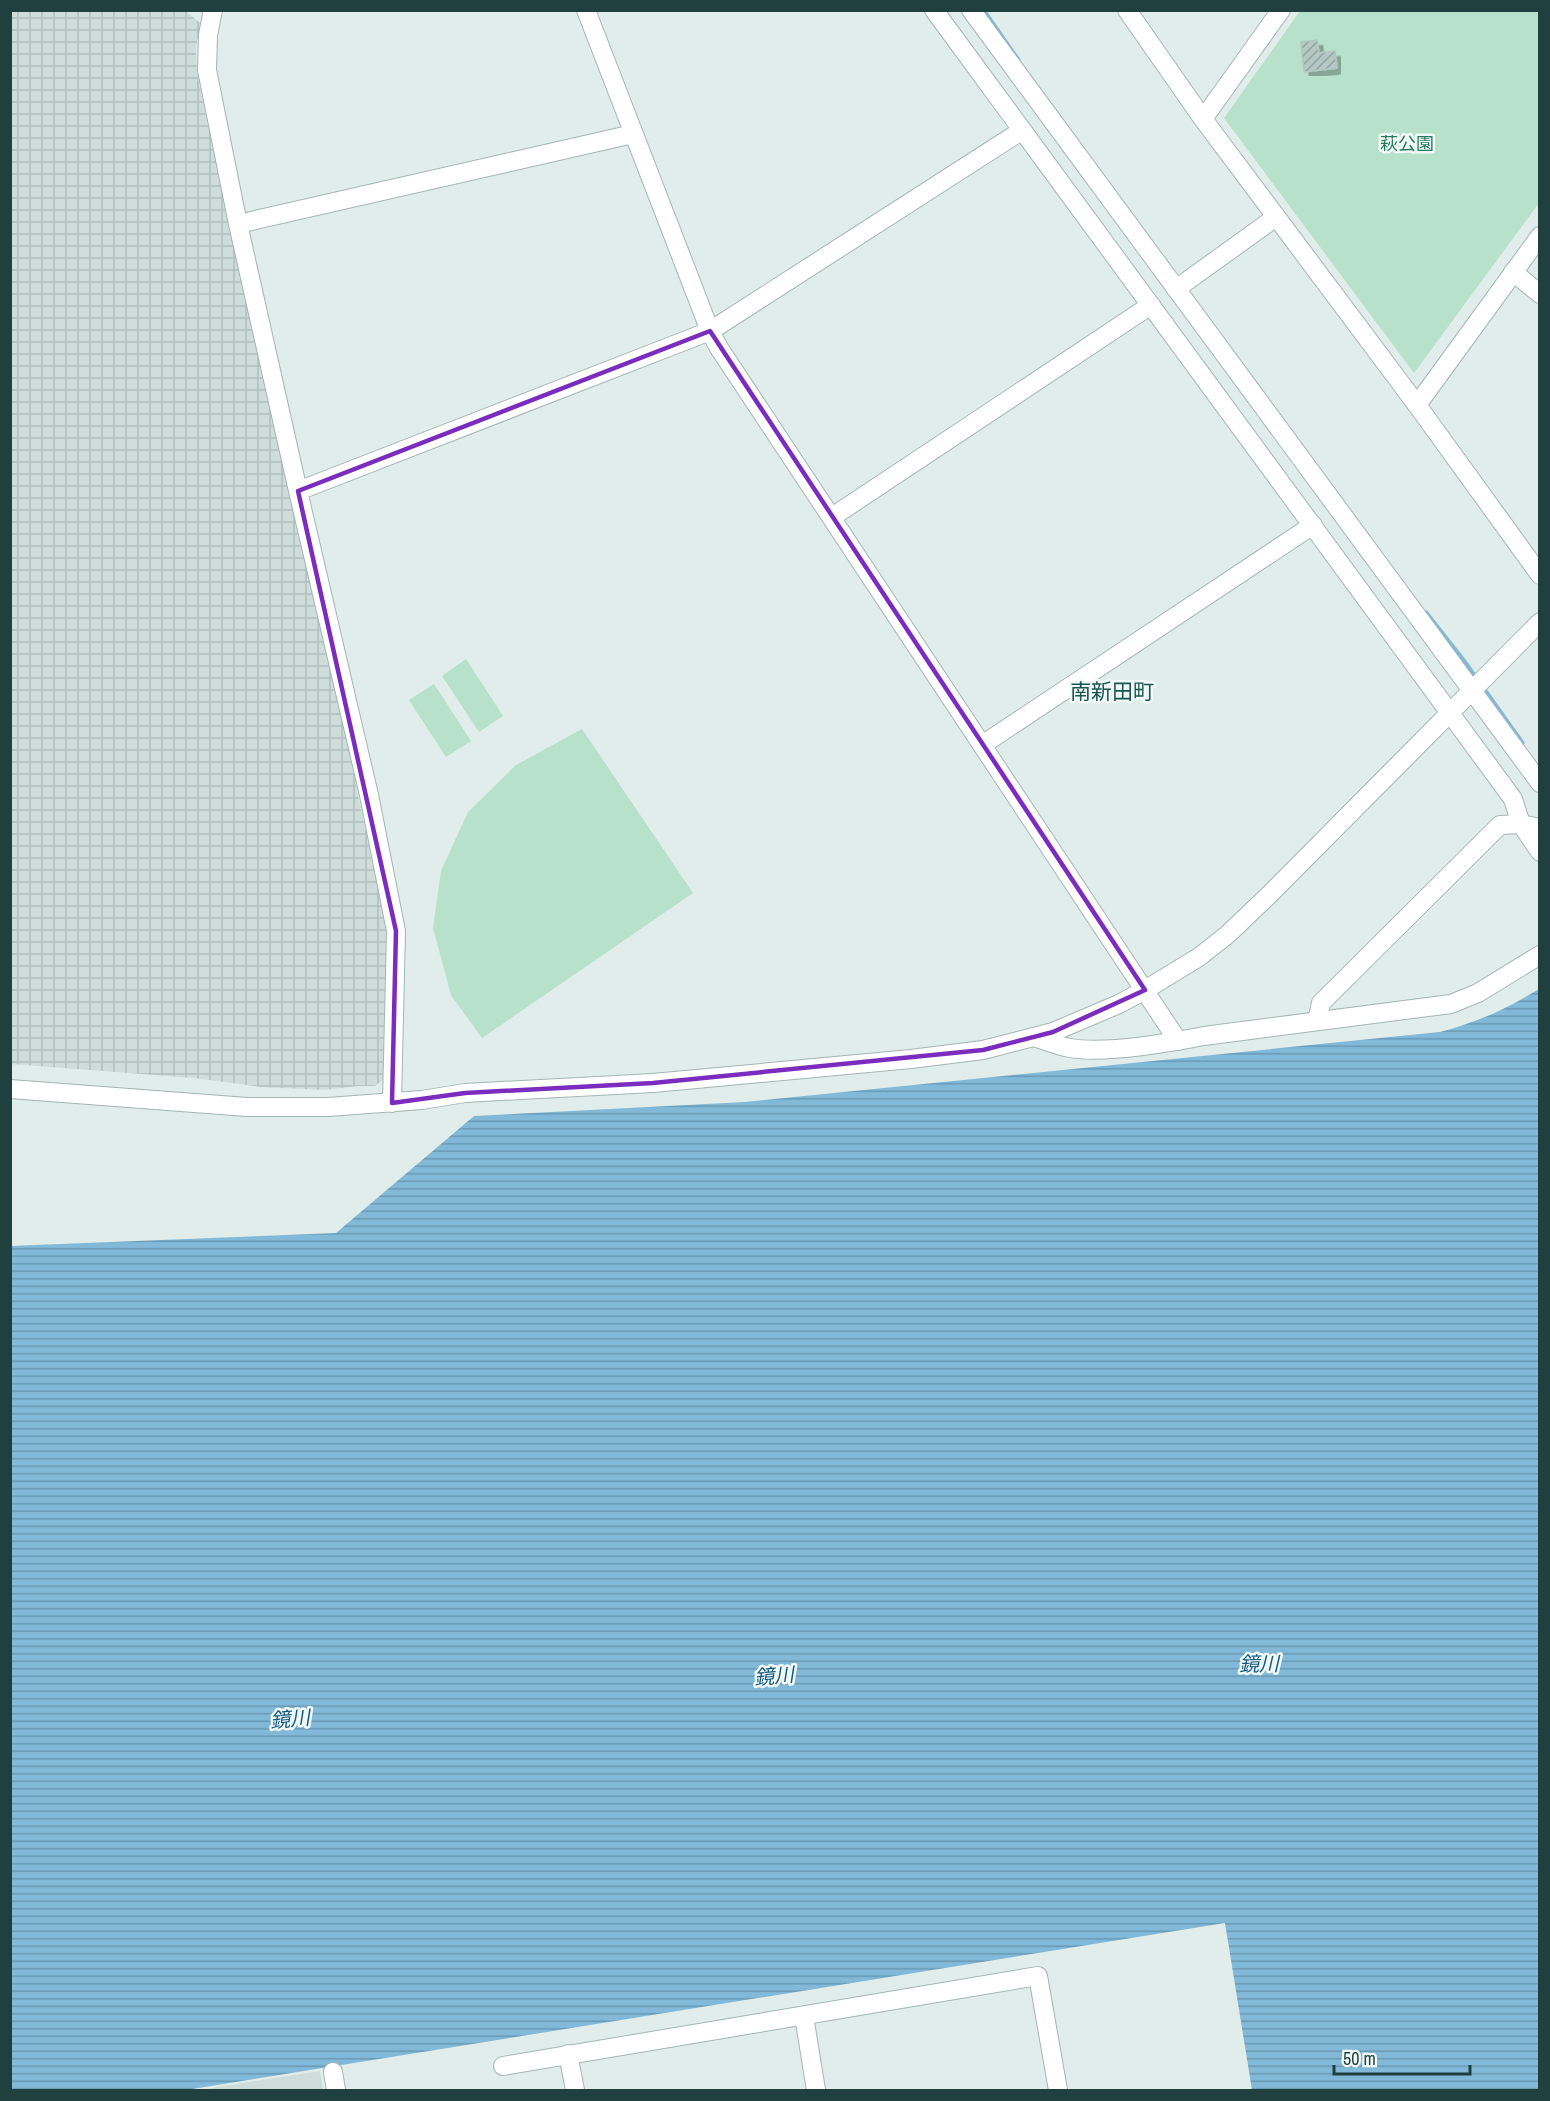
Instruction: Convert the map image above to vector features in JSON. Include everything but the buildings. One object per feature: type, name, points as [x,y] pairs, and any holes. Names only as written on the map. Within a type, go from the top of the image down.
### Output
[{"type":"street","points":[[586,10],[710,331],[719,348],[1178,1041]]},
{"type":"street","points":[[934,10],[1513,799],[1521,824],[1539,852]]},
{"type":"street","points":[[971,10],[1539,783]]},
{"type":"street","points":[[1127,10],[1203,119],[1418,405],[1539,575]]},
{"type":"street","points":[[1203,119],[1281,10]]},
{"type":"street","points":[[207,14],[207,70],[238,224],[369,795],[396,931],[392,1103]]},
{"type":"street","points":[[298,491],[710,331],[1021,131]]},
{"type":"street","points":[[238,224],[633,134]]},
{"type":"street","points":[[1176,289],[1276,217]]},
{"type":"street","points":[[1418,405],[1539,236]]},
{"type":"street","points":[[1513,272],[1539,294]]},
{"type":"street","points":[[832,517],[1151,305]]},
{"type":"street","points":[[982,745],[1313,525]]},
{"type":"street","points":[[10,1089],[247,1107],[328,1107],[392,1103],[465,1093],[653,1083],[911,1059],[983,1050],[1053,1032],[1119,1004],[1145,990],[1199,957],[1227,935],[1539,622]]},
{"type":"street","points":[[1317,1021],[1321,1003],[1500,825],[1521,824],[1539,828]]},
{"type":"street","points":[[1034,1037],[1069,1048],[1094,1050],[1178,1041],[1451,1004],[1478,993],[1539,955]]},
{"type":"street","points":[[503,2066],[1038,1976],[1058,2091]]},
{"type":"street","points":[[804,2016],[816,2091]]},
{"type":"street","points":[[568,2054],[575,2091]]},
{"type":"street","points":[[333,2072],[336,2091]]},
{"type":"highlighted area","points":[[710,331],[1145,990],[1053,1032],[983,1050],[653,1083],[465,1093],[392,1103],[396,931],[298,491]]},
{"type":"shaded area","points":[[10,11],[186,11],[201,24],[196,46],[197,73],[331,667],[386,926],[384,1079],[375,1086],[324,1090],[261,1087],[194,1078],[11,1064]]},
{"type":"shaded area","points":[[320,2071],[323,2090],[199,2090]]},
{"type":"green space","name":"萩公園","points":[[1300,11],[1539,11],[1539,203],[1414,373],[1224,118]]},
{"type":"green space","points":[[466,659],[503,716],[479,732],[442,676]]},
{"type":"green space","points":[[434,684],[471,741],[446,757],[409,700]]},
{"type":"green space","points":[[582,729],[693,893],[482,1038],[451,995],[433,928],[441,871],[468,812],[516,765]]},
{"type":"water","name":"鏡川","points":[[1539,989],[1539,2090],[1252,2090],[1225,1923],[186,2090],[11,2090],[10,1246],[336,1233],[474,1116],[745,1102],[1440,1032],[1491,1014]]},
{"type":"waterway","points":[[983,10],[1018,60]]},
{"type":"waterway","points":[[1426,613],[1463,660],[1522,743]]},
{"type":"district","name":"南新田町","points":[[1112,692]]}]
